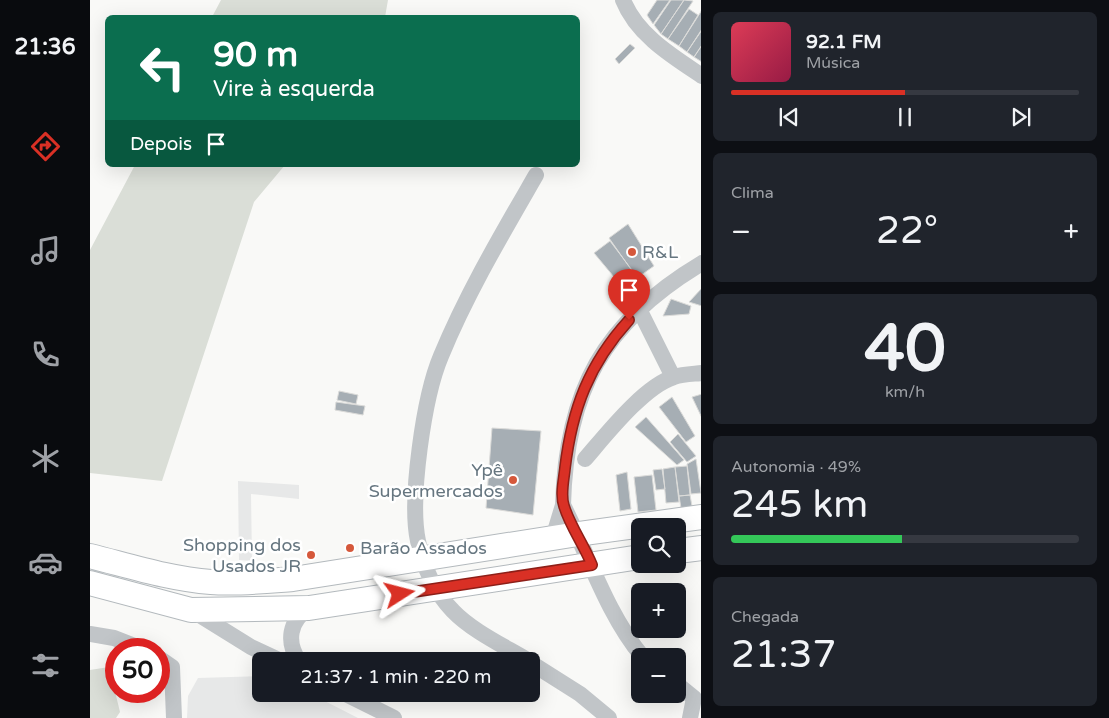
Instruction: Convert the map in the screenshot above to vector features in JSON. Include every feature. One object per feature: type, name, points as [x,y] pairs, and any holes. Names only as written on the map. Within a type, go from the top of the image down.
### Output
[{"type":"main road","points":[[90,556],[172,576],[212,582],[293,579],[414,554],[553,538],[701,517]]},
{"type":"main road","points":[[686,550],[701,548]]},
{"type":"main road","points":[[90,583],[191,610],[309,608],[631,558]]},
{"type":"street","points":[[623,0],[627,10],[644,32],[666,52],[701,75]]},
{"type":"street","points":[[514,652],[459,617],[436,588],[414,554],[418,465],[429,395],[440,357],[472,288],[536,175]]},
{"type":"street","points":[[553,538],[563,505],[566,458],[575,412],[593,366],[610,340],[639,309],[682,274],[701,264]]},
{"type":"street","points":[[639,309],[673,377]]},
{"type":"street","points":[[564,483],[639,401],[673,377],[701,373]]},
{"type":"street","points":[[566,458],[585,459]]},
{"type":"street","points":[[563,505],[614,615],[636,648]]},
{"type":"street","points":[[295,652],[290,641],[292,626],[297,617],[309,608]]},
{"type":"street","points":[[191,610],[262,652]]},
{"type":"street","points":[[90,634],[114,638]]},
{"type":"street","points":[[540,668],[580,694],[609,718]]},
{"type":"street","points":[[170,690],[174,718]]},
{"type":"street","points":[[686,690],[698,697],[690,718]]},
{"type":"street","points":[[362,702],[394,718]]},
{"type":"shaded area","points":[[221,0],[388,0],[385,15],[213,15]]},
{"type":"shaded area","points":[[134,167],[283,167],[254,202],[162,481],[90,473],[90,250]]},
{"type":"shaded area","points":[[238,481],[299,485],[299,499],[251,494],[252,561],[239,560]]},
{"type":"shaded area","points":[[105,668],[105,703],[118,703],[120,712],[116,718],[90,718],[90,670]]},
{"type":"shaded area","points":[[252,676],[252,702],[327,702],[358,718],[187,718],[188,696],[198,678]]},
{"type":"building","points":[[657,0],[670,0],[653,24],[647,15]]},
{"type":"building","points":[[671,0],[684,0],[661,34],[654,25]]},
{"type":"building","points":[[684,0],[693,1],[668,39],[661,34]]},
{"type":"building","points":[[689,9],[698,15],[679,46],[668,39]]},
{"type":"building","points":[[701,12],[701,31],[687,52],[679,46]]},
{"type":"building","points":[[701,31],[701,46],[694,57],[687,52]]},
{"type":"building","points":[[630,44],[635,48],[619,64],[615,59]]},
{"type":"building","points":[[701,46],[701,61],[694,57]]},
{"type":"building","name":"R&L","points":[[628,224],[654,266],[637,278],[609,238]]},
{"type":"building","points":[[610,241],[638,278],[624,289],[594,253]]},
{"type":"building","points":[[701,289],[701,306],[689,302]]},
{"type":"building","points":[[671,299],[691,306],[689,314],[663,316]]},
{"type":"building","points":[[339,391],[358,395],[356,404],[337,400]]},
{"type":"building","points":[[701,394],[701,416],[692,397]]},
{"type":"building","points":[[672,397],[695,436],[686,442],[659,407]]},
{"type":"building","points":[[336,402],[365,406],[363,415],[335,410]]},
{"type":"building","points":[[646,417],[684,460],[677,465],[635,427]]},
{"type":"building","name":"Ypê Supermercados","points":[[492,428],[541,431],[533,515],[486,508]]},
{"type":"building","points":[[678,434],[696,456],[687,462],[670,442]]},
{"type":"building","points":[[696,459],[701,493],[691,494],[687,464]]},
{"type":"building","points":[[687,466],[690,495],[679,496],[675,467]]},
{"type":"building","points":[[675,467],[679,502],[666,503],[663,469]]},
{"type":"building","points":[[662,469],[665,489],[656,490],[653,470]]},
{"type":"building","points":[[627,472],[631,509],[620,511],[616,475]]},
{"type":"building","points":[[652,475],[656,510],[638,512],[634,477]]},
{"type":"building","points":[[690,495],[692,506],[681,508],[679,496]]},
{"type":"place","name":"R&L","points":[[632,252]]},
{"type":"place","name":"Ypê Supermercados","points":[[513,480]]},
{"type":"place","name":"Barão Assados","points":[[350,548]]},
{"type":"place","name":"Shopping dos Usados JR","points":[[311,555]]},
{"type":"route","points":[[400,594],[592,565],[563,505],[568,447],[575,412],[593,366],[610,340],[629,320]]}]
